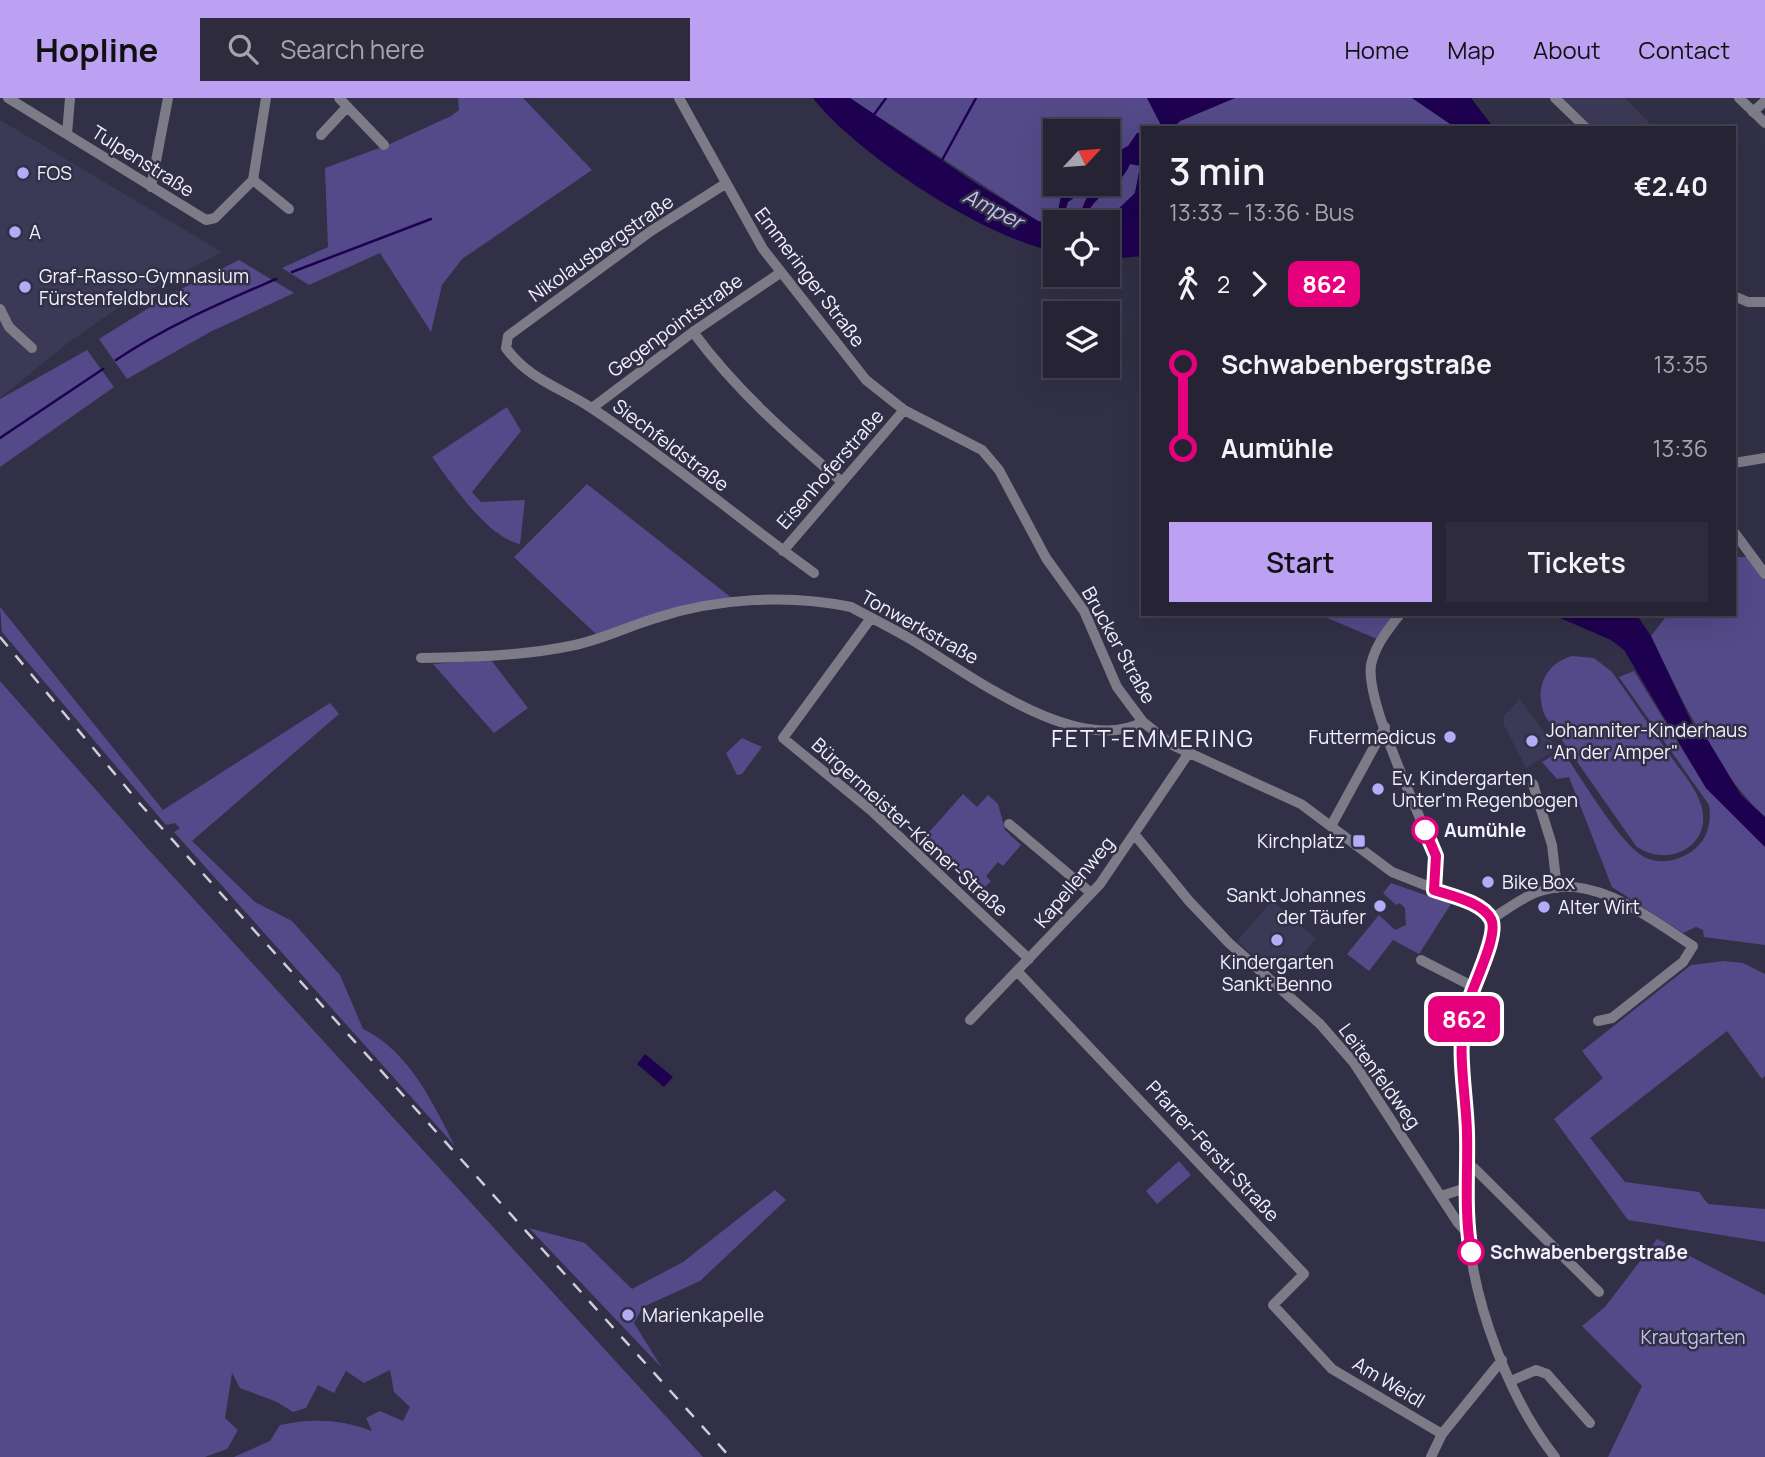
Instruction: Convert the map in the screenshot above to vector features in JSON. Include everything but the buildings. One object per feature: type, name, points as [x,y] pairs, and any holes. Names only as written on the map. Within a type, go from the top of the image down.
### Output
[{"type":"street","name":"Tulpenstraße","points":[[8,98],[206,220],[215,218],[253,180]]},
{"type":"street","points":[[67,134],[70,98]]},
{"type":"street","points":[[151,187],[168,98]]},
{"type":"street","points":[[266,98],[253,180],[289,209]]},
{"type":"street","points":[[338,98],[384,145]]},
{"type":"street","name":"Emmeringer Straße","points":[[680,98],[746,224],[780,273],[866,380],[904,410],[918,417]]},
{"type":"street","points":[[1555,98],[1584,126]]},
{"type":"street","points":[[1739,98],[1765,123]]},
{"type":"street","points":[[1754,112],[1765,101]]},
{"type":"street","points":[[321,135],[347,107]]},
{"type":"street","name":"Nikolausbergstraße","points":[[506,348],[508,336],[651,232],[725,184]]},
{"type":"street","name":"Gegenpointstraße","points":[[592,408],[693,332],[780,273]]},
{"type":"street","points":[[1736,297],[1748,302],[1765,302]]},
{"type":"street","points":[[0,309],[9,327],[32,348]]},
{"type":"street","points":[[693,332],[720,370],[770,421],[842,482]]},
{"type":"street","name":"Siechfeldstraße","points":[[506,348],[517,364],[547,386],[592,408],[814,573]]},
{"type":"street","name":"Eisenhoferstraße","points":[[783,551],[904,410]]},
{"type":"street","name":"Brucker Straße","points":[[918,417],[975,446],[999,470],[1046,558],[1084,611],[1117,687],[1143,722],[1188,754],[1283,794],[1331,826],[1373,860],[1394,873],[1434,890]]},
{"type":"street","points":[[1736,463],[1765,458]]},
{"type":"street","points":[[1736,535],[1765,574]]},
{"type":"street","name":"Tonwerkstraße","points":[[421,657],[518,654],[551,650],[596,639],[657,617],[738,602],[830,602],[851,607],[1017,703],[1054,720],[1128,731],[1143,722]]},
{"type":"street","points":[[1399,616],[1376,649],[1371,666],[1372,685],[1385,727],[1436,856],[1434,890],[1479,908],[1491,919],[1493,937],[1472,986],[1462,1043],[1468,1234],[1475,1271],[1502,1360],[1524,1412],[1555,1457]]},
{"type":"street","name":"Bürgermeister-Kiener-Straße","points":[[871,618],[812,694],[783,738],[873,812],[1029,959]]},
{"type":"street","points":[[1331,826],[1385,727]]},
{"type":"street","name":"Kapellenweg","points":[[970,1020],[1091,893],[1135,835],[1188,754]]},
{"type":"street","points":[[1532,784],[1552,845],[1558,888]]},
{"type":"street","points":[[1009,824],[1091,893]]},
{"type":"street","name":"Leitenfeldweg","points":[[1135,835],[1189,901],[1229,943],[1320,1024],[1354,1063],[1468,1234]]},
{"type":"street","points":[[1491,919],[1534,894],[1558,888],[1592,890],[1616,897],[1693,946],[1683,962],[1612,1018],[1598,1021]]},
{"type":"street","points":[[1421,960],[1472,986]]},
{"type":"street","name":"Pfarrer-Ferstl-Straße","points":[[1017,971],[1133,1090],[1304,1274],[1273,1305],[1319,1357]]},
{"type":"street","points":[[1466,1165],[1474,1168],[1599,1292]]},
{"type":"street","points":[[1441,1196],[1466,1188]]},
{"type":"street","name":"Am Weidl","points":[[1319,1357],[1332,1369],[1442,1434]]},
{"type":"street","points":[[1431,1457],[1442,1434],[1502,1360]]},
{"type":"street","points":[[1511,1381],[1536,1370],[1547,1374],[1590,1423]]},
{"type":"shaded area","points":[[1562,98],[1625,98],[1652,126],[1591,126]]},
{"type":"shaded area","points":[[0,120],[222,252],[125,303],[69,342],[0,398]]},
{"type":"shaded area","name":"Johanniter-Kinderhaus \"An der Amper\"","points":[[1520,699],[1557,749],[1526,768],[1504,725],[1504,716]]},
{"type":"shaded area","name":"Kindergarten Sankt Benno","points":[[1272,901],[1316,939],[1281,979],[1237,941]]},
{"type":"green space","points":[[458,98],[523,98],[592,170],[462,259],[442,285],[431,332],[380,253],[309,285],[282,268],[328,247],[325,168],[390,144],[451,116],[459,110]]},
{"type":"green space","points":[[850,98],[1147,98],[1161,125],[1141,126],[1141,165],[1125,239],[1120,238],[1120,210],[1043,210],[1043,222],[1038,221]]},
{"type":"green space","points":[[1235,98],[1412,98],[1453,126],[1175,126],[1180,121]]},
{"type":"green space","points":[[239,260],[294,293],[210,332],[127,379],[99,339],[171,294]]},
{"type":"green space","points":[[87,350],[114,387],[0,467],[0,399]]},
{"type":"green space","points":[[507,407],[521,431],[472,492],[481,502],[525,500],[520,544],[495,531],[483,521],[432,457]]},
{"type":"green space","points":[[587,484],[733,599],[597,635],[514,557]]},
{"type":"green space","points":[[1736,557],[1747,557],[1765,580],[1765,817],[1714,755],[1651,636],[1666,616],[1736,616]]},
{"type":"green space","points":[[0,607],[163,810],[330,703],[339,714],[192,841],[255,902],[292,921],[340,975],[363,1029],[380,1039],[407,1065],[428,1096],[455,1146],[174,832],[180,828],[175,823],[166,825],[2,632]]},
{"type":"green space","points":[[1323,616],[1393,616],[1377,639]]},
{"type":"green space","points":[[1572,656],[1594,658],[1612,672],[1695,791],[1703,817],[1701,830],[1695,841],[1686,849],[1675,854],[1662,855],[1649,853],[1636,846],[1545,716],[1541,697],[1544,679],[1554,665]]},
{"type":"green space","points":[[491,660],[528,708],[494,733],[433,664]]},
{"type":"green space","points":[[1634,671],[1706,788],[1765,847],[1765,945],[1704,937],[1703,930],[1696,927],[1683,933],[1612,887],[1569,777],[1557,779],[1542,762],[1562,750],[1615,828],[1639,853],[1649,859],[1676,859],[1696,848],[1707,832],[1709,805],[1619,677]]},
{"type":"green space","points":[[0,681],[148,849],[703,1457],[234,1457],[270,1441],[280,1425],[326,1421],[372,1431],[366,1418],[380,1411],[403,1421],[410,1407],[394,1392],[390,1370],[364,1383],[346,1371],[334,1393],[318,1385],[306,1408],[293,1412],[277,1402],[240,1388],[232,1373],[225,1418],[238,1430],[227,1449],[205,1457],[0,1457]]},
{"type":"green space","points":[[742,738],[762,747],[742,774],[737,775],[726,753]]},
{"type":"green space","points":[[963,794],[977,807],[988,795],[998,804],[1005,830],[1021,845],[1003,866],[998,862],[986,876],[991,881],[980,892],[922,840]]},
{"type":"green space","points":[[1391,883],[1451,904],[1419,954],[1393,940],[1369,971],[1347,954],[1379,915],[1395,930],[1406,925],[1405,908],[1400,903],[1396,905],[1383,893]]},
{"type":"green space","points":[[1724,961],[1743,963],[1765,974],[1765,1076],[1762,1079],[1727,1031],[1590,1138],[1625,1182],[1699,1192],[1708,1204],[1765,1209],[1765,1242],[1628,1220],[1554,1119],[1603,1078],[1582,1051],[1691,965]]},
{"type":"green space","points":[[1179,1161],[1191,1175],[1157,1204],[1146,1191]]},
{"type":"green space","points":[[775,1190],[786,1200],[700,1281],[643,1307],[634,1323],[662,1368],[529,1228],[585,1243],[632,1289],[683,1262]]},
{"type":"green space","name":"Krautgarten","points":[[1657,1239],[1765,1295],[1765,1457],[1608,1457],[1642,1386],[1582,1326],[1605,1307]]},
{"type":"water","points":[[813,98],[850,98],[977,184],[1043,222],[1043,248],[994,230],[924,191],[859,144]]},
{"type":"water","points":[[1147,98],[1235,98],[1180,121],[1175,126],[1161,125]]},
{"type":"water","points":[[1412,98],[1471,98],[1492,126],[1453,126]]},
{"type":"water","points":[[1141,132],[1141,256],[1120,258],[1120,210],[1117,210],[1135,193],[1140,166],[1130,164],[1120,179],[1120,150],[1128,146],[1137,133]]},
{"type":"water","points":[[1061,196],[1076,196],[1068,202],[1066,210],[1058,210]]},
{"type":"water","points":[[1101,196],[1089,210],[1082,210],[1087,197]]},
{"type":"water","points":[[1556,616],[1637,616],[1651,636],[1693,725],[1706,737],[1741,795],[1765,817],[1765,847],[1706,788],[1624,650],[1611,640]]},
{"type":"water","points":[[645,1054],[673,1077],[664,1087],[637,1064]]},
{"type":"waterway","points":[[873,116],[886,98]]},
{"type":"waterway","name":"Amper","points":[[941,162],[976,98]]},
{"type":"waterway","points":[[292,272],[431,219]]},
{"type":"waterway","points":[[116,360],[174,326],[276,279]]},
{"type":"waterway","points":[[0,438],[103,369]]},
{"type":"railway","points":[[0,637],[141,805],[730,1457]]},
{"type":"bus line","name":"862","points":[[1425,830],[1436,856],[1434,890],[1479,908],[1491,919],[1493,926],[1493,937],[1472,986],[1465,1013],[1462,1043],[1467,1132],[1466,1188],[1471,1252]]},
{"type":"place","name":"FOS","points":[[23,173]]},
{"type":"place","name":"A","points":[[15,232]]},
{"type":"place","name":"Graf-Rasso-Gymnasium Fürstenfeldbruck","points":[[25,287]]},
{"type":"place","name":"Futtermedicus","points":[[1450,737]]},
{"type":"place","name":"Johanniter-Kinderhaus \"An der Amper\"","points":[[1532,741]]},
{"type":"place","name":"Ev. Kindergarten Unter'm Regenbogen","points":[[1378,789]]},
{"type":"place","name":"Aumühle","points":[[1425,830]]},
{"type":"place","name":"Kirchplatz","points":[[1359,841]]},
{"type":"place","name":"Bike Box","points":[[1488,882]]},
{"type":"place","name":"Sankt Johannes der Täufer","points":[[1380,906]]},
{"type":"place","name":"Alter Wirt","points":[[1544,907]]},
{"type":"place","name":"Kindergarten Sankt Benno","points":[[1277,940]]},
{"type":"place","name":"Schwabenbergstraße","points":[[1471,1252]]},
{"type":"place","name":"Marienkapelle","points":[[628,1315]]},
{"type":"district","name":"FETT-EMMERING","points":[[1153,739]]}]
